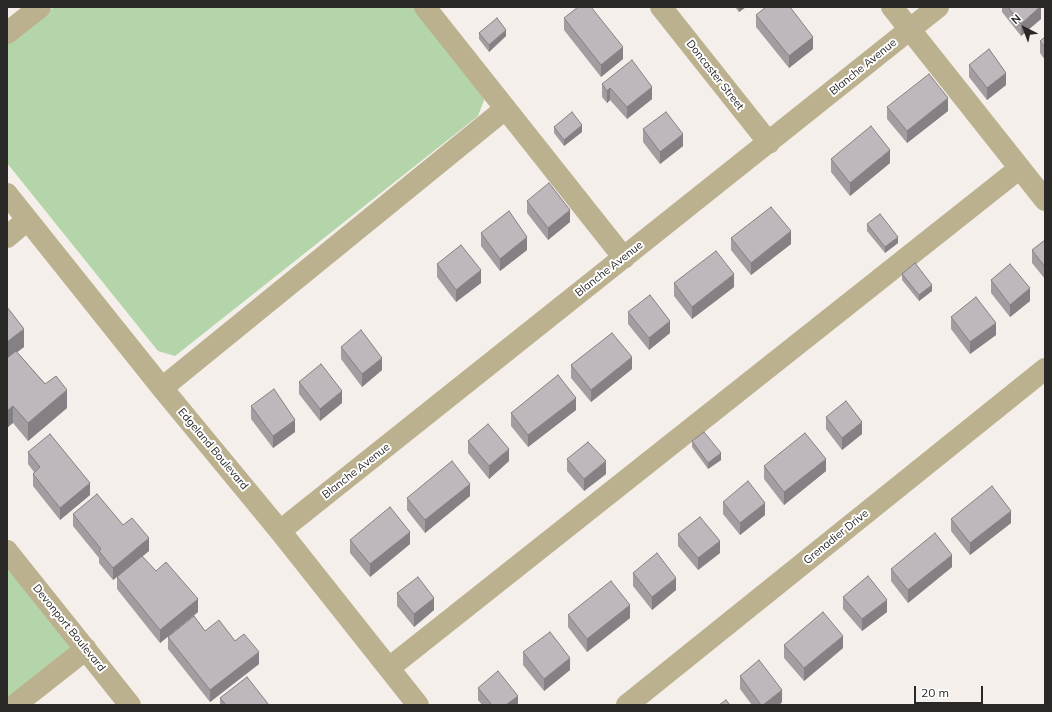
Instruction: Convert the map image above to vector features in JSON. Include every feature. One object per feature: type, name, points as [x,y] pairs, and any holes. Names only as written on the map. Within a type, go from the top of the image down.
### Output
[{"type":"street","points":[[7,33],[40,7]]},
{"type":"street","points":[[425,7],[624,258]]},
{"type":"street","name":"Doncaster Street","points":[[661,7],[769,143]]},
{"type":"street","points":[[892,7],[1045,200]]},
{"type":"street","name":"Blanche Avenue","points":[[280,531],[938,7]]},
{"type":"street","points":[[162,388],[505,109]]},
{"type":"street","points":[[389,668],[1020,168]]},
{"type":"street","name":"Edgeland Boulevard","points":[[7,194],[162,388],[280,531],[418,705]]},
{"type":"street","points":[[7,237],[27,220]]},
{"type":"street","name":"Grenadier Drive","points":[[627,705],[1045,369]]},
{"type":"street","name":"Devonport Boulevard","points":[[7,550],[130,705]]},
{"type":"street","points":[[16,705],[86,649]]},
{"type":"green space","points":[[54,7],[414,7],[486,95],[478,116],[175,356],[158,351],[7,163],[7,44]]},
{"type":"green space","points":[[7,551],[86,649],[7,705]]},
{"type":"building","points":[[578,7],[591,7],[623,47],[601,65],[564,18]]},
{"type":"building","points":[[766,7],[790,7],[813,37],[789,56],[756,15]]},
{"type":"building","points":[[1008,7],[1040,7],[1021,24]]},
{"type":"building","points":[[497,18],[506,30],[489,45],[479,33]]},
{"type":"building","points":[[1045,37],[1045,47],[1040,41]]},
{"type":"building","points":[[989,49],[1006,73],[987,88],[969,65]]},
{"type":"building","points":[[632,60],[652,87],[627,107],[610,88],[607,91],[602,84]]},
{"type":"building","points":[[929,74],[948,98],[907,131],[887,107]]},
{"type":"building","points":[[572,112],[582,125],[564,140],[554,127]]},
{"type":"building","points":[[666,112],[683,134],[660,152],[643,129]]},
{"type":"building","points":[[871,126],[890,150],[850,183],[831,159]]},
{"type":"building","points":[[549,183],[570,210],[548,228],[527,201]]},
{"type":"building","points":[[771,207],[791,231],[751,263],[731,238]]},
{"type":"building","points":[[509,211],[527,237],[500,259],[481,233]]},
{"type":"building","points":[[880,214],[898,237],[885,247],[867,224]]},
{"type":"building","points":[[1045,240],[1045,267],[1032,250]]},
{"type":"building","points":[[461,245],[481,270],[456,290],[437,264]]},
{"type":"building","points":[[716,251],[734,274],[692,307],[674,283]]},
{"type":"building","points":[[915,263],[932,285],[919,295],[902,274]]},
{"type":"building","points":[[1010,264],[1030,288],[1010,305],[991,280]]},
{"type":"building","points":[[650,295],[670,321],[649,338],[628,312]]},
{"type":"building","points":[[976,297],[996,323],[970,342],[951,317]]},
{"type":"building","points":[[7,307],[24,329],[7,342]]},
{"type":"building","points":[[361,330],[382,358],[362,374],[341,347]]},
{"type":"building","points":[[612,333],[632,357],[591,390],[571,365]]},
{"type":"building","points":[[16,351],[45,384],[56,376],[67,390],[28,423],[13,406],[7,411],[7,358]]},
{"type":"building","points":[[321,364],[342,391],[320,409],[299,382]]},
{"type":"building","points":[[558,375],[576,398],[528,435],[511,413]]},
{"type":"building","points":[[274,389],[295,420],[273,436],[251,406]]},
{"type":"building","points":[[846,401],[862,422],[842,438],[826,417]]},
{"type":"building","points":[[488,424],[509,449],[489,466],[468,441]]},
{"type":"building","points":[[704,432],[721,453],[708,463],[692,441]]},
{"type":"building","points":[[805,433],[826,459],[784,492],[764,466]]},
{"type":"building","points":[[50,434],[90,483],[60,508],[33,474],[40,467],[28,452]]},
{"type":"building","points":[[588,442],[606,461],[584,479],[567,459]]},
{"type":"building","points":[[452,461],[470,484],[425,520],[407,498]]},
{"type":"building","points":[[748,481],[765,503],[740,523],[723,502]]},
{"type":"building","points":[[992,486],[1011,511],[970,543],[951,519]]},
{"type":"building","points":[[97,494],[123,525],[132,518],[149,538],[113,568],[99,551],[101,549],[73,514]]},
{"type":"building","points":[[390,507],[410,532],[370,564],[350,540]]},
{"type":"building","points":[[700,517],[720,541],[698,558],[678,534]]},
{"type":"building","points":[[935,533],[952,555],[908,590],[891,569]]},
{"type":"building","points":[[657,553],[676,578],[652,597],[633,573]]},
{"type":"building","points":[[142,556],[156,571],[166,562],[198,599],[160,630],[117,577]]},
{"type":"building","points":[[868,576],[887,600],[862,619],[843,597]]},
{"type":"building","points":[[418,577],[434,598],[414,614],[397,593]]},
{"type":"building","points":[[611,581],[630,605],[587,639],[568,615]]},
{"type":"building","points":[[823,612],[843,636],[804,668],[784,645]]},
{"type":"building","points":[[194,616],[205,631],[219,620],[235,641],[244,634],[259,652],[210,690],[168,637]]},
{"type":"building","points":[[550,632],[570,658],[544,679],[523,652]]},
{"type":"building","points":[[759,660],[782,690],[763,705],[761,705],[740,676]]},
{"type":"building","points":[[498,671],[518,696],[506,705],[492,705],[478,688]]},
{"type":"building","points":[[247,677],[269,705],[226,705],[220,698]]},
{"type":"building","points":[[726,700],[730,705],[719,705]]}]
